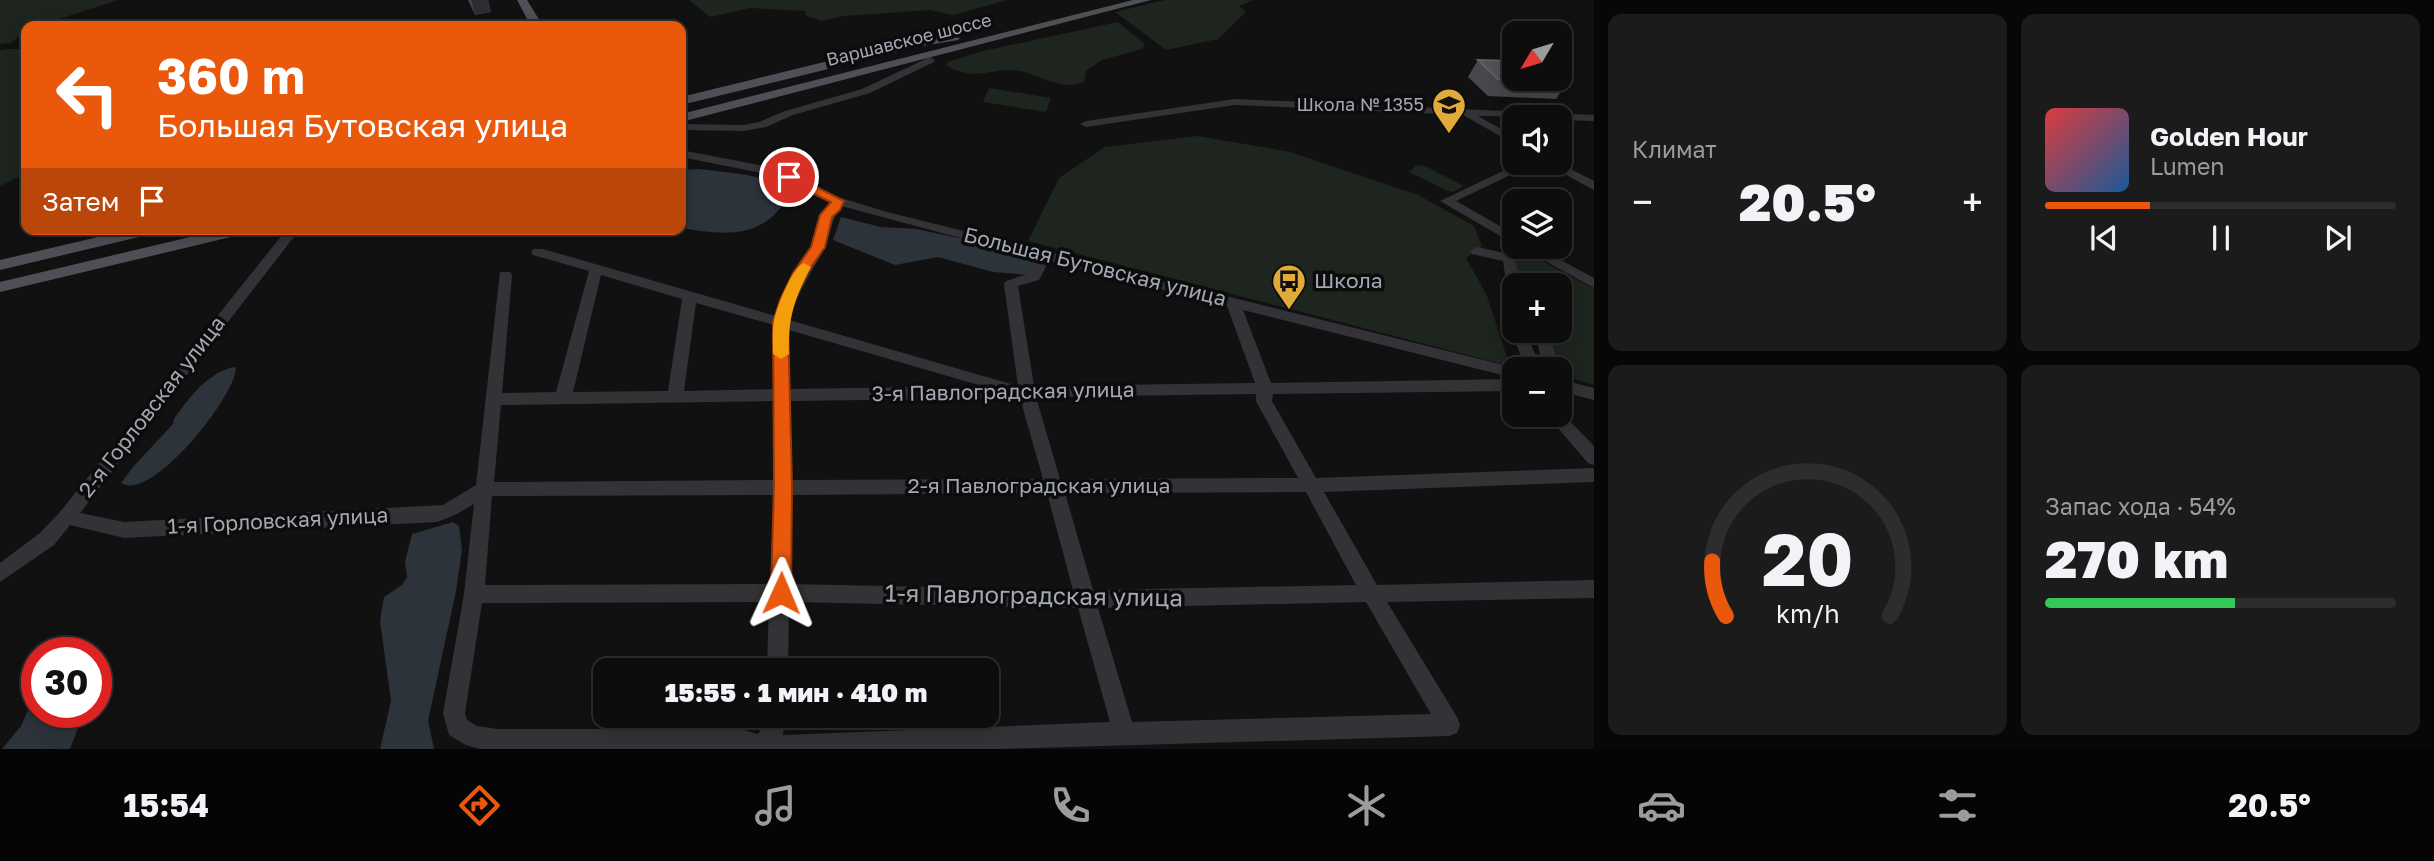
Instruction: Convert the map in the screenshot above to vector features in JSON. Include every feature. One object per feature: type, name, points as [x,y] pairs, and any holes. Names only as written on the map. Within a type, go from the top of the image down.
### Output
[{"type":"main road","points":[[522,0],[534,21]]},
{"type":"main road","points":[[531,0],[544,21]]},
{"type":"main road","name":"Варшавское шоссе","points":[[987,36],[1120,0]]},
{"type":"main road","name":"Варшавское шоссе","points":[[692,109],[987,36],[1146,0]]},
{"type":"main road","points":[[686,126],[930,60],[987,36]]},
{"type":"main road","points":[[686,100],[922,42],[987,36]]},
{"type":"main road","points":[[0,265],[126,235]]},
{"type":"main road","points":[[0,278],[177,235]]},
{"type":"main road","points":[[0,287],[221,235]]},
{"type":"street","points":[[686,127],[744,128],[762,125],[789,113],[866,92],[930,60]]},
{"type":"street","points":[[1086,124],[1235,102],[1594,118]]},
{"type":"street","points":[[1462,113],[1502,135]]},
{"type":"street","name":"Большая Бутовская улица","points":[[686,155],[775,172],[837,201],[883,215],[1502,370]]},
{"type":"street","points":[[1572,174],[1594,186]]},
{"type":"street","points":[[1502,233],[1446,201],[1503,175]]},
{"type":"street","points":[[778,658],[783,485],[781,322],[787,300],[800,273],[818,247],[826,215],[835,207],[837,201]]},
{"type":"street","name":"2-я Горловская улица","points":[[0,574],[47,539],[66,517],[289,235]]},
{"type":"street","points":[[1477,251],[1509,258],[1512,273]]},
{"type":"street","points":[[538,252],[1027,393]]},
{"type":"street","points":[[1045,254],[1034,277],[1011,284],[1027,393],[1124,733]]},
{"type":"street","points":[[1549,259],[1594,284]]},
{"type":"street","points":[[563,398],[596,269]]},
{"type":"street","points":[[505,275],[474,594],[454,713],[457,727],[474,737],[498,740],[740,740],[763,747],[1124,733],[1449,725],[1372,595],[1265,401],[1265,388],[1233,302]]},
{"type":"street","points":[[675,397],[690,295]]},
{"type":"street","points":[[1524,344],[1530,357]]},
{"type":"street","name":"3-я Павлоградская улица","points":[[493,399],[1502,385]]},
{"type":"street","points":[[1572,388],[1594,394]]},
{"type":"street","points":[[1567,427],[1594,458]]},
{"type":"street","name":"2-я Павлоградская улица","points":[[484,489],[783,485],[1312,485],[1594,475]]},
{"type":"street","name":"1-я Горловская улица","points":[[66,517],[124,530],[437,514],[449,510],[484,489]]},
{"type":"street","name":"1-я Павлоградская улица","points":[[474,594],[781,593],[1087,599],[1594,589]]},
{"type":"street","points":[[763,747],[774,728]]},
{"type":"shaded area","points":[[0,0],[118,0],[59,19],[21,21],[21,34],[11,43],[0,44]]},
{"type":"shaded area","points":[[689,0],[1007,0],[953,15],[930,10],[844,16],[821,21],[805,15],[806,11],[750,8],[710,17]]},
{"type":"shaded area","points":[[1165,0],[1253,0],[1239,6],[1246,12],[1218,39],[1166,50],[1115,12]]},
{"type":"shaded area","points":[[1118,22],[1145,44],[1142,49],[1102,60],[1086,71],[1084,82],[1074,85],[1056,83],[1020,71],[972,74],[947,66],[947,62],[983,51]]},
{"type":"shaded area","points":[[21,49],[21,176],[0,186],[0,50]]},
{"type":"shaded area","points":[[989,88],[1051,98],[1046,112],[983,102]]},
{"type":"shaded area","points":[[1198,136],[1290,152],[1418,195],[1474,226],[1482,246],[1466,258],[1487,296],[1507,357],[1502,357],[1502,364],[1028,241],[1059,178],[1105,147]]},
{"type":"shaded area","points":[[1417,165],[1425,166],[1464,186],[1453,192],[1448,191],[1409,172]]},
{"type":"shaded area","points":[[686,170],[745,175],[768,181],[788,191],[787,198],[775,214],[754,228],[731,233],[686,229]]},
{"type":"shaded area","points":[[841,217],[881,227],[916,229],[983,243],[1037,261],[1029,275],[993,272],[938,257],[895,265],[833,240]]},
{"type":"shaded area","points":[[1539,259],[1565,273],[1514,273],[1511,261]]},
{"type":"shaded area","points":[[1572,277],[1594,289],[1594,385],[1572,378],[1572,357],[1551,357],[1548,343],[1572,343]]},
{"type":"shaded area","points":[[236,368],[232,382],[208,422],[171,463],[135,485],[121,483],[173,424],[174,419],[199,388],[214,375]]},
{"type":"shaded area","points":[[453,522],[459,526],[462,550],[456,591],[428,721],[434,749],[380,749],[391,701],[380,621],[384,597],[402,585],[407,577],[405,562],[412,534]]},
{"type":"shaded area","points":[[21,726],[78,728],[70,749],[2,749]]},
{"type":"building","points":[[1478,60],[1502,61],[1502,79],[1498,79]]},
{"type":"slow traffic","points":[[781,354],[781,322],[787,300],[804,267]]},
{"type":"place","name":"Школа № 1355","points":[[1449,135]]},
{"type":"place","name":"Школа","points":[[1289,311]]},
{"type":"route","points":[[781,593],[781,322],[787,300],[800,273],[818,247],[826,215],[835,207],[837,201],[789,177]]}]
